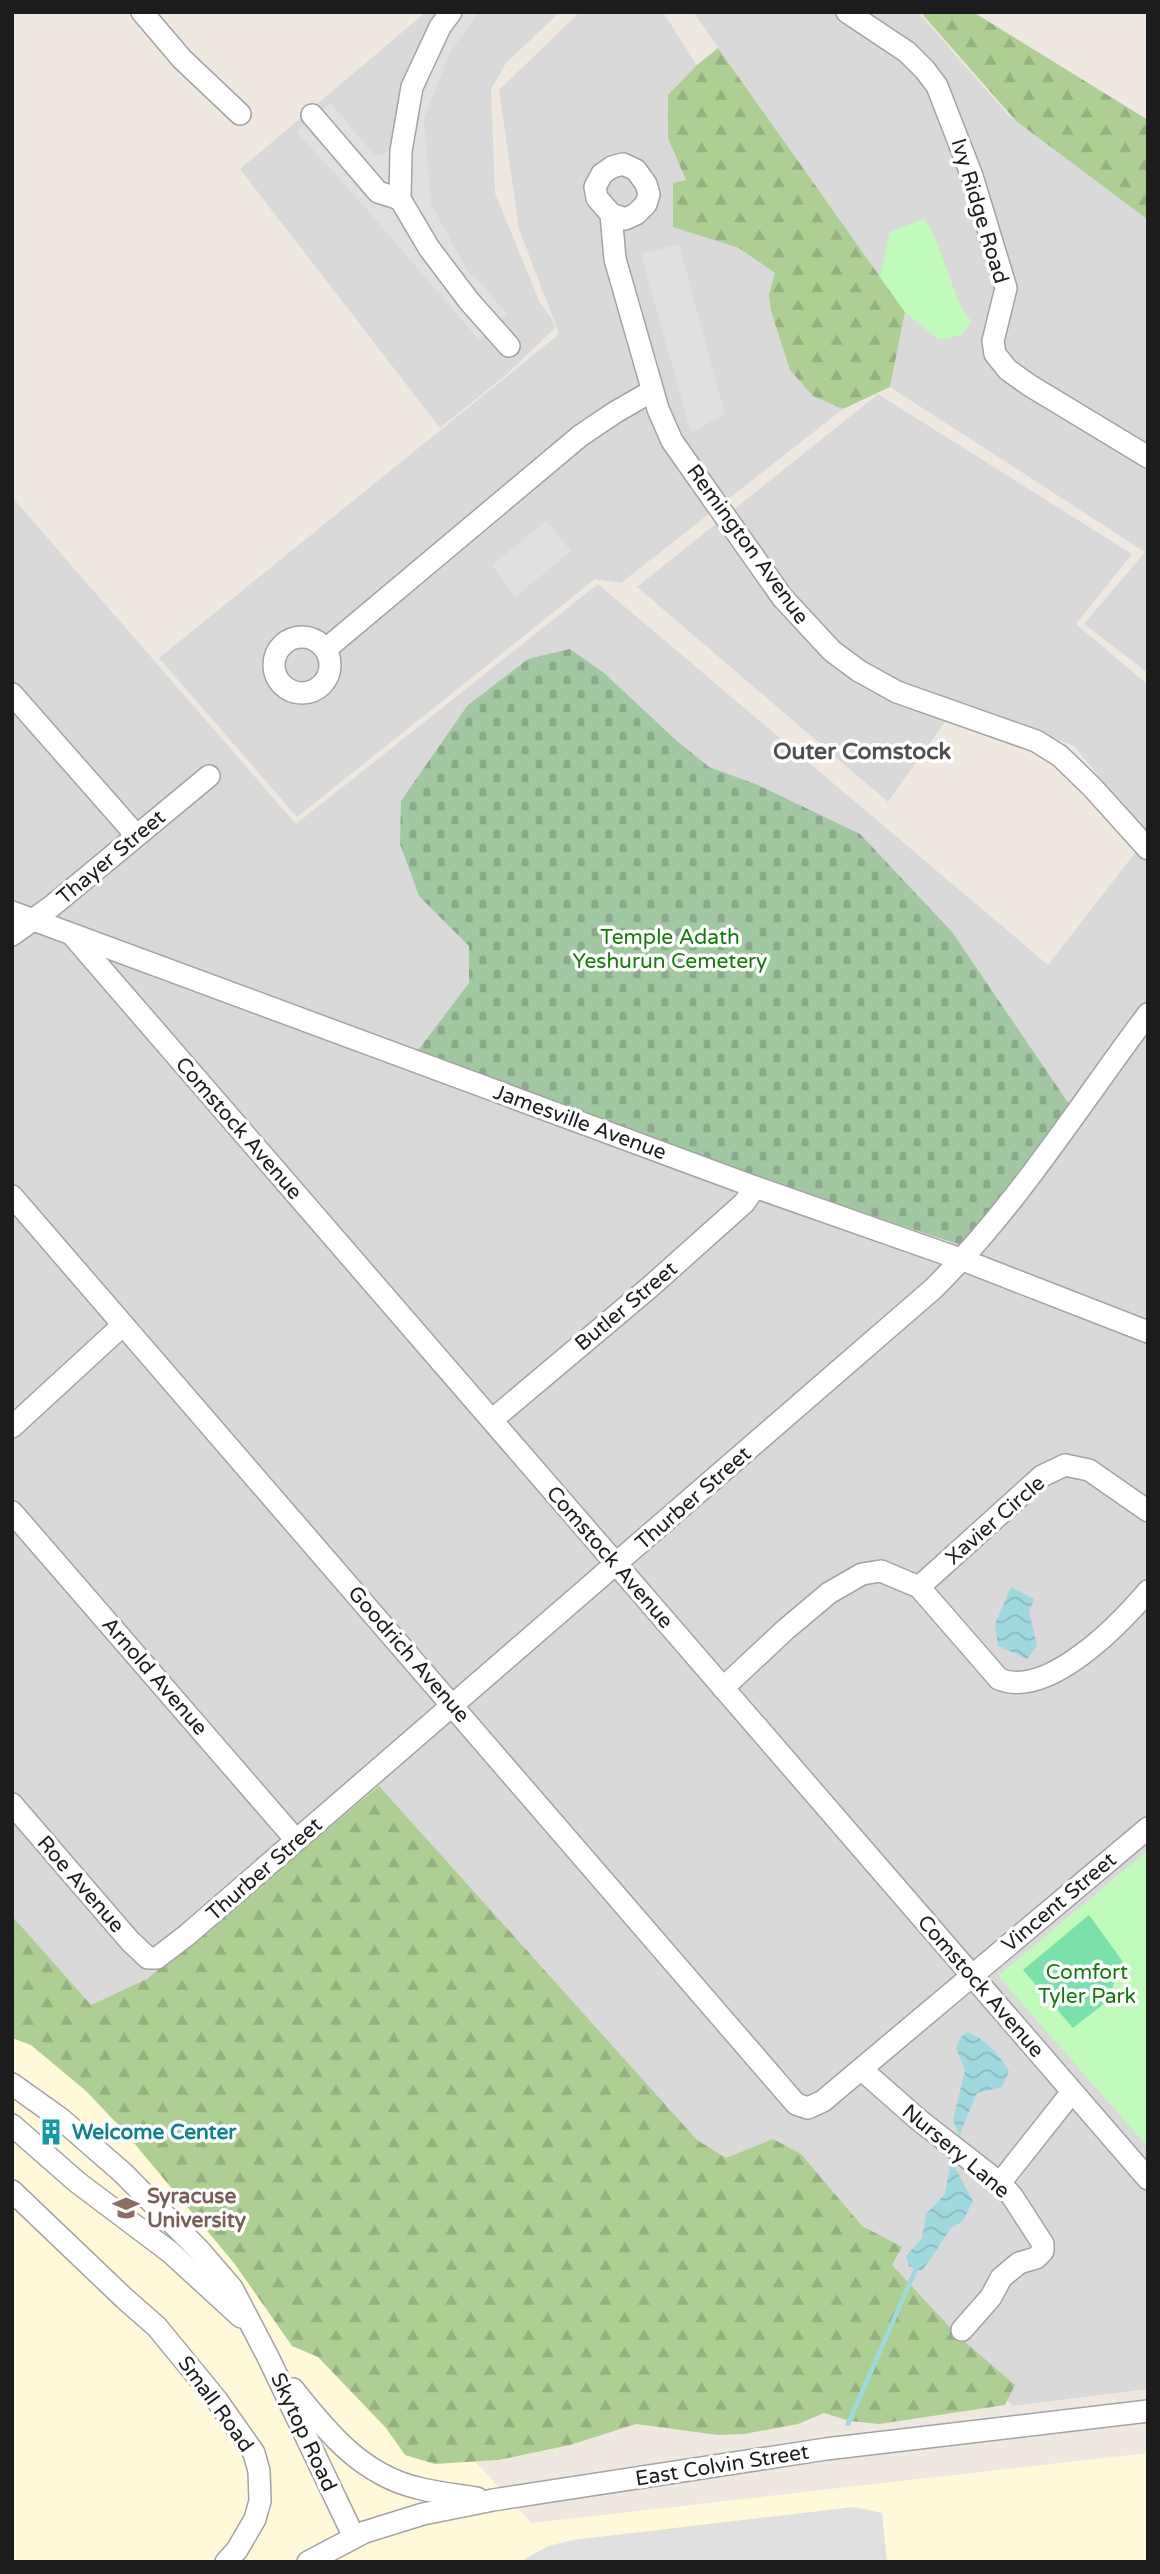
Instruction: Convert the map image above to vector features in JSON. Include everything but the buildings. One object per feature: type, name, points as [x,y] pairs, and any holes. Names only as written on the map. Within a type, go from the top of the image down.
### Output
[{"type":"street","points":[[142,12],[182,59],[240,114]]},
{"type":"street","points":[[451,12],[440,27],[412,87],[401,150],[400,199],[429,248],[469,301],[509,346]]},
{"type":"street","name":"Ivy Ridge Road","points":[[847,12],[906,52],[937,86],[972,176],[1006,288],[993,341],[995,354],[1009,370],[1029,385],[1148,457]]},
{"type":"street","points":[[312,115],[378,192],[400,199]]},
{"type":"street","name":"Remington Avenue","points":[[611,215],[615,259],[652,391],[672,441],[782,597],[832,651],[859,671],[897,692],[1036,741],[1052,751],[1092,787],[1148,849]]},
{"type":"street","points":[[326,649],[580,436],[652,391]]},
{"type":"street","points":[[12,694],[136,835]]},
{"type":"street","name":"Thayer Street","points":[[12,935],[209,776]]},
{"type":"street","name":"Jamesville Avenue","points":[[12,912],[963,1260],[1148,1332]]},
{"type":"street","name":"Comstock Avenue","points":[[73,936],[1148,2179]]},
{"type":"street","name":"Thurber Street","points":[[154,1959],[187,1935],[933,1289],[963,1260],[1023,1186],[1148,1014]]},
{"type":"street","name":"Butler Street","points":[[492,1420],[650,1287],[744,1203],[755,1186]]},
{"type":"street","name":"Goodrich Avenue","points":[[12,1196],[796,2104],[808,2108]]},
{"type":"street","points":[[12,1427],[123,1325]]},
{"type":"street","name":"Xavier Circle","points":[[919,1587],[1042,1476],[1065,1465],[1089,1470],[1148,1511]]},
{"type":"street","name":"Arnold Avenue","points":[[12,1512],[296,1840]]},
{"type":"street","points":[[723,1688],[829,1593],[862,1574],[881,1571],[919,1587],[999,1679],[1012,1684],[1029,1683],[1065,1666],[1109,1633],[1148,1591]]},
{"type":"street","name":"Roe Avenue","points":[[12,1804],[130,1941],[148,1958],[154,1959]]},
{"type":"street","name":"Vincent Street","points":[[808,2108],[823,2101],[1148,1828]]},
{"type":"street","name":"Nursery Lane","points":[[861,2069],[919,2120],[1000,2183],[1012,2196],[1043,2244],[1043,2251],[1036,2258],[1019,2263],[1001,2278],[991,2297],[962,2330]]},
{"type":"street","name":"Skytop Road","points":[[12,2084],[42,2111],[123,2173],[201,2252],[232,2288],[254,2328],[354,2537]]},
{"type":"street","points":[[12,2092],[42,2111],[16,2128]]},
{"type":"street","points":[[1000,2183],[1072,2092]]},
{"type":"street","name":"Skytop Road","points":[[16,2128],[170,2252],[254,2328]]},
{"type":"street","points":[[58,2164],[77,2139]]},
{"type":"street","name":"Small Road","points":[[12,2191],[158,2327],[187,2361],[254,2453],[259,2471],[260,2501],[255,2519],[226,2562]]},
{"type":"street","points":[[268,2357],[325,2429],[361,2462],[384,2477],[418,2488],[493,2500]]},
{"type":"street","name":"East Colvin Street","points":[[308,2562],[354,2537],[423,2514],[493,2500],[826,2449],[1148,2412]]},
{"type":"shaded area","points":[[426,12],[560,12],[506,63],[491,89],[495,193],[540,303],[551,317],[555,328],[506,375],[440,428],[240,169]]},
{"type":"shaded area","points":[[442,12],[479,12],[449,54],[424,120],[431,204],[468,272],[476,277],[507,314],[480,341],[296,131],[331,103],[375,156],[393,150]]},
{"type":"shaded area","points":[[580,12],[663,12],[864,328],[843,409],[621,583],[595,579],[297,817],[159,658],[559,334],[519,229],[499,90]]},
{"type":"shaded area","points":[[693,12],[918,12],[1009,116],[1148,220],[1148,673],[1084,624],[1145,552],[890,387],[905,312]]},
{"type":"shaded area","points":[[679,244],[725,414],[691,433],[641,254]]},
{"type":"shaded area","points":[[878,394],[1132,554],[1076,624],[1148,685],[1148,827],[1144,831],[1074,746],[959,702],[888,802],[637,587]]},
{"type":"shaded area","points":[[12,497],[296,824],[598,584],[1048,965],[1148,836],[1148,2389],[1013,2406],[787,2159],[737,2201],[94,2036],[12,1945]]},
{"type":"shaded area","points":[[546,521],[571,551],[515,597],[492,565]]},
{"type":"shaded area","name":"Syracuse University","points":[[12,1964],[532,2523],[1148,2453],[1148,2562],[12,2562]]},
{"type":"shaded area","points":[[854,2507],[882,2513],[887,2562],[520,2562],[548,2546],[573,2540]]},
{"type":"green space","points":[[925,12],[973,12],[1148,120],[1148,220],[1016,121],[923,15]]},
{"type":"green space","points":[[718,48],[905,312],[890,387],[843,409],[813,396],[790,370],[771,311],[769,295],[775,273],[739,248],[673,227],[673,183],[686,180],[668,138],[668,95]]},
{"type":"green space","points":[[924,219],[932,230],[960,305],[971,321],[963,334],[939,340],[905,312],[880,277],[890,232]]},
{"type":"green space","name":"Temple Adath Yeshurun Cemetery","points":[[570,649],[604,673],[709,767],[758,785],[860,834],[952,932],[1071,1107],[1018,1179],[961,1245],[749,1176],[416,1053],[469,983],[469,946],[419,896],[400,844],[401,801],[467,706],[528,659]]},
{"type":"green space","points":[[379,1786],[697,2140],[726,2158],[773,2139],[801,2154],[862,2226],[902,2247],[892,2265],[958,2336],[1015,2385],[1005,2405],[879,2424],[850,2421],[824,2413],[798,2424],[744,2434],[718,2435],[636,2424],[570,2445],[498,2460],[435,2464],[405,2455],[386,2428],[318,2357],[292,2346],[234,2263],[124,2131],[86,2091],[31,2045],[12,2038],[12,1916],[91,2005],[147,1979]]},
{"type":"green space","name":"Comfort Tyler Park","points":[[1148,1850],[1148,2147],[998,1976]]},
{"type":"green space","points":[[1089,1915],[1123,1962],[1106,2002],[1073,2028],[1023,1970]]},
{"type":"water","points":[[1011,1587],[1034,1599],[1029,1612],[1037,1646],[1027,1659],[998,1646],[995,1624]]},
{"type":"water","points":[[967,2032],[991,2048],[1009,2071],[1002,2087],[977,2093],[960,2138],[953,2120],[965,2070],[956,2048],[960,2038]]},
{"type":"water","points":[[951,2160],[973,2201],[963,2221],[951,2228],[922,2271],[909,2266],[906,2256],[922,2238],[926,2214],[945,2194]]},
{"type":"waterway","points":[[848,2424],[916,2269]]},
{"type":"place","name":"Welcome Center","points":[[51,2132]]},
{"type":"place","name":"Syracuse University","points":[[126,2208]]},
{"type":"district","name":"Outer Comstock","points":[[862,751]]}]
